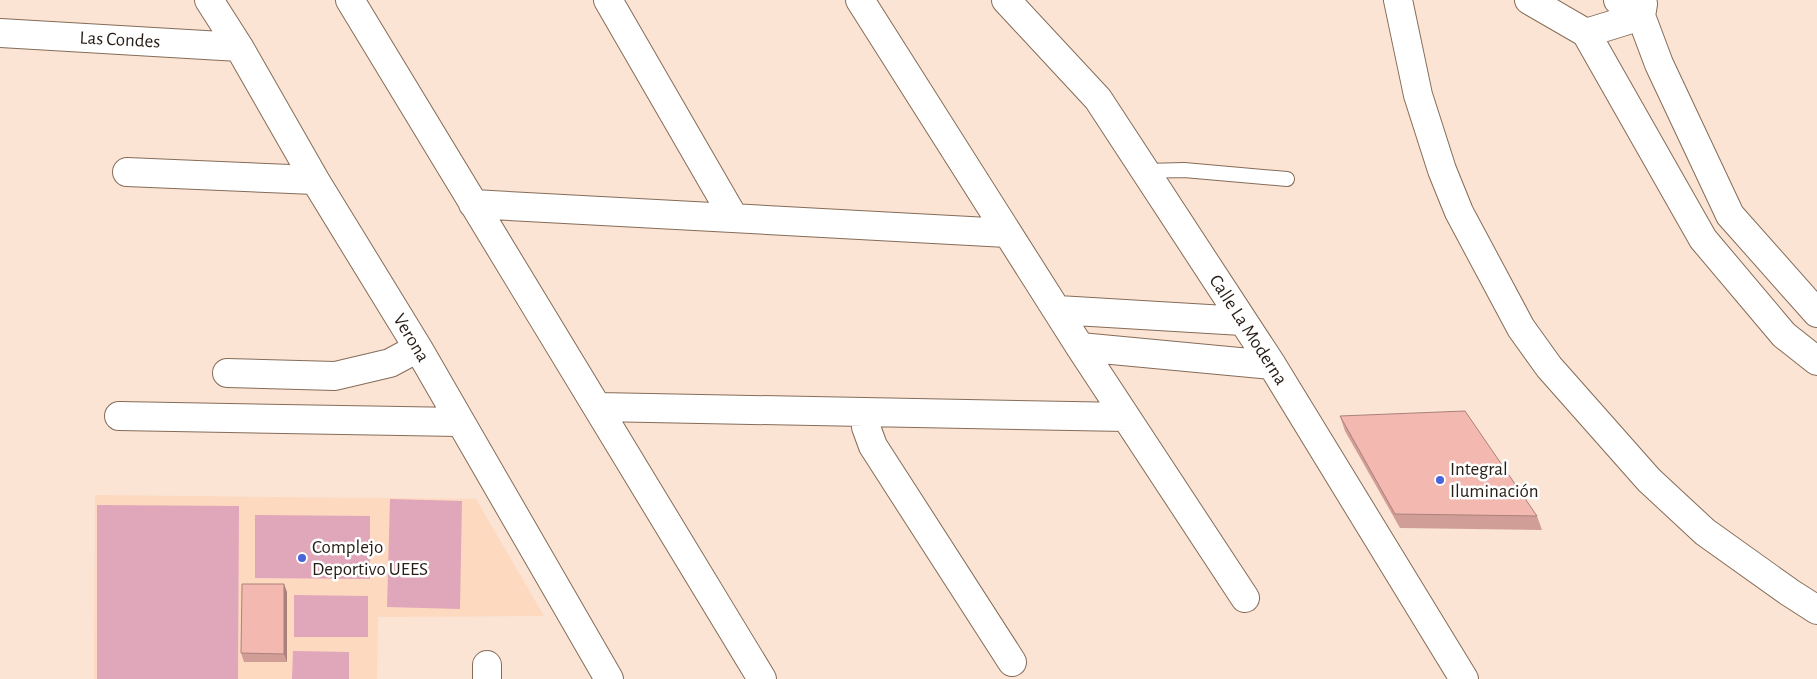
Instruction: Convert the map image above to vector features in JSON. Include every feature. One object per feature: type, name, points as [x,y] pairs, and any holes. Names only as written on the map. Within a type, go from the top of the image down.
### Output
[{"type":"street","name":"Verona","points":[[208,0],[239,46],[315,180],[418,348],[459,422],[610,679]]},
{"type":"street","points":[[350,0],[473,204],[599,407],[762,679]]},
{"type":"street","points":[[608,0],[734,218]]},
{"type":"street","points":[[860,0],[1080,347],[1245,598]]},
{"type":"street","name":"Calle La Moderna","points":[[1006,0],[1098,99],[1272,365],[1464,679]]},
{"type":"street","points":[[1398,0],[1418,95],[1442,170],[1459,212],[1520,328],[1548,367],[1649,480],[1705,532],[1817,610]]},
{"type":"street","points":[[1529,0],[1586,33],[1703,239],[1784,336],[1817,361]]},
{"type":"street","points":[[1618,0],[1642,8]]},
{"type":"street","points":[[1586,33],[1642,8]]},
{"type":"street","points":[[1642,8],[1659,64],[1730,215],[1817,313]]},
{"type":"street","name":"Las Condes","points":[[0,33],[239,46]]},
{"type":"street","points":[[127,172],[315,180]]},
{"type":"street","points":[[473,204],[1007,233]]},
{"type":"street","points":[[1058,310],[1242,320]]},
{"type":"street","points":[[1080,347],[1272,365]]},
{"type":"street","points":[[227,374],[334,376],[390,363],[418,348]]},
{"type":"street","points":[[599,407],[1126,417]]},
{"type":"street","points":[[864,413],[866,427],[873,446],[1012,662]]},
{"type":"street","points":[[119,416],[459,422]]},
{"type":"lane","points":[[1145,171],[1184,170],[1287,179]]},
{"type":"shaded area","name":"Complejo Deportivo UEES","points":[[95,495],[476,499],[544,616],[378,617],[377,679],[94,679]]},
{"type":"shaded area","points":[[390,499],[462,501],[460,609],[387,607]]},
{"type":"shaded area","points":[[97,505],[239,506],[238,679],[97,679]]},
{"type":"shaded area","points":[[255,515],[370,516],[370,579],[255,578]]},
{"type":"shaded area","points":[[294,595],[368,596],[368,637],[294,637]]},
{"type":"shaded area","points":[[293,651],[349,652],[349,679],[292,679]]},
{"type":"building","name":"Integral Iluminación","points":[[1465,411],[1537,516],[1395,514],[1340,416]]},
{"type":"building","points":[[242,584],[284,584],[284,654],[241,653]]},
{"type":"place","name":"Integral Iluminación","points":[[1440,480]]},
{"type":"place","name":"Complejo Deportivo UEES","points":[[302,558]]}]
